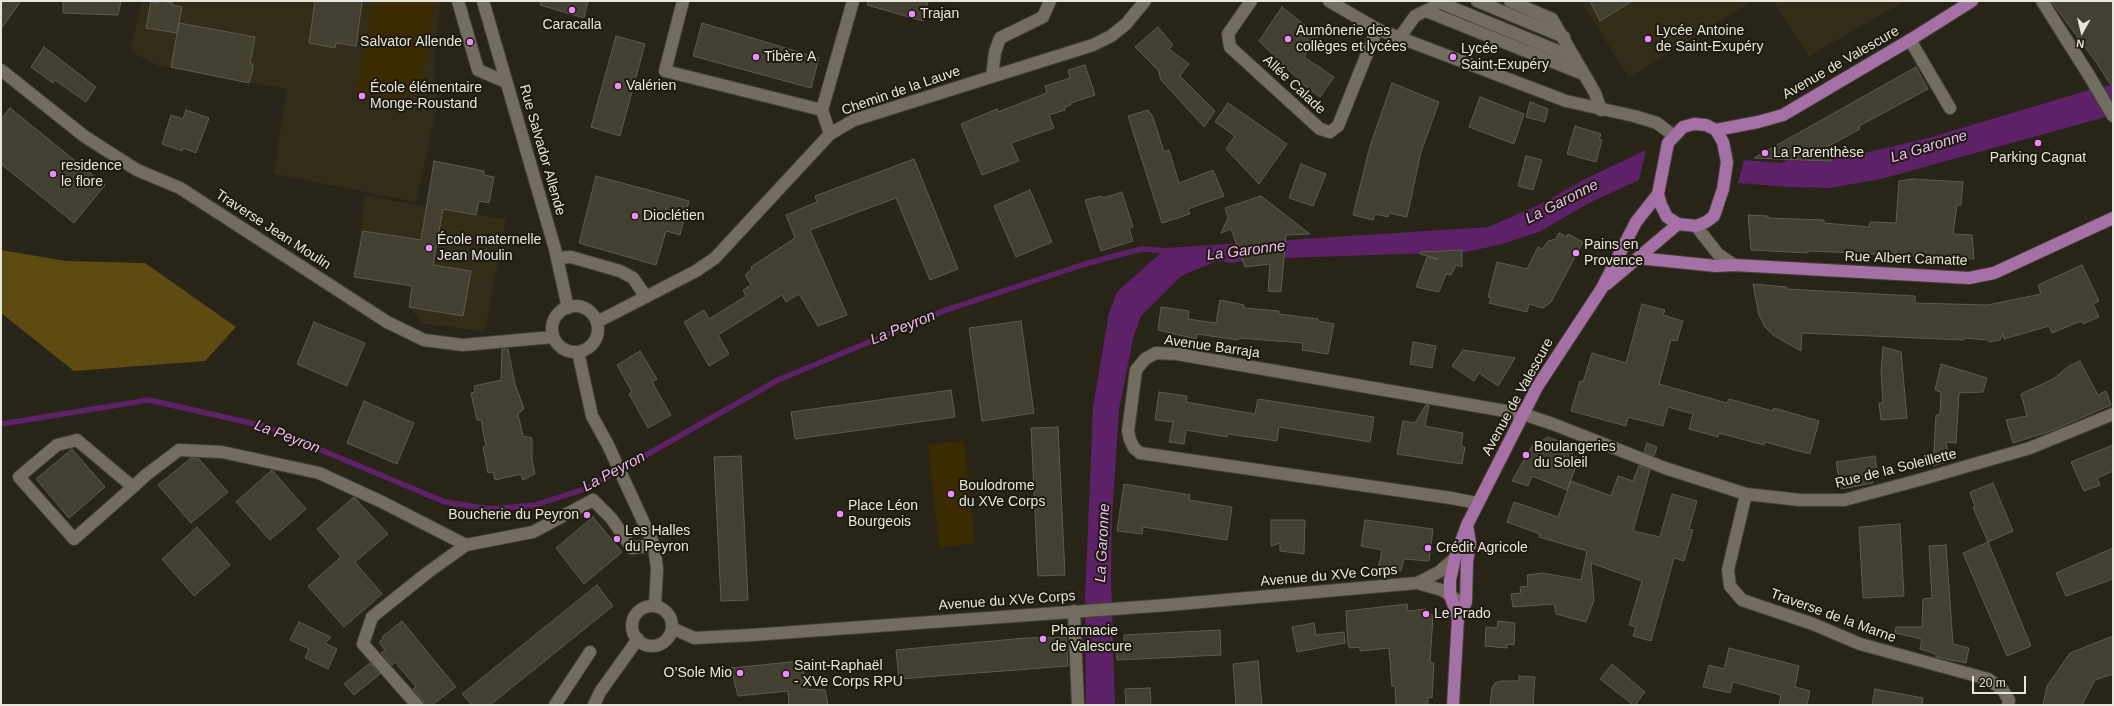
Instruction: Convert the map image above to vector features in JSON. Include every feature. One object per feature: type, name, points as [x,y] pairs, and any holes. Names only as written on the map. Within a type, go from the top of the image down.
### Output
[{"type":"main road","name":"Avenue de Valescure","points":[[1716,130],[1758,122],[1783,115],[1910,40],[1972,1]]},
{"type":"main road","points":[[1694,124],[1706,125],[1716,130],[1723,142],[1727,162],[1723,188],[1714,216],[1706,222],[1696,226],[1678,224],[1667,217],[1663,211],[1658,194],[1665,152],[1674,136],[1683,127],[1694,124]]},
{"type":"main road","name":"Avenue de Valescure","points":[[1460,613],[1450,595],[1450,580],[1455,558],[1477,503],[1537,387],[1572,331],[1602,288],[1636,222],[1658,194]]},
{"type":"main road","name":"Rue Albert Camatte","points":[[1638,258],[1716,266],[1734,265],[1969,278],[1994,273],[2113,218]]},
{"type":"main road","name":"Avenue de Valescure","points":[[1602,288],[1678,224]]},
{"type":"main road","name":"Avenue de Valescure","points":[[1453,705],[1460,613],[1466,602],[1467,562],[1470,543],[1467,525]]},
{"type":"street","points":[[458,1],[478,70],[506,82]]},
{"type":"street","name":"Rue Salvador Allende","points":[[483,1],[557,258],[568,308]]},
{"type":"street","points":[[683,1],[665,70],[822,110]]},
{"type":"street","points":[[830,134],[822,110],[853,1]]},
{"type":"street","points":[[992,76],[995,52],[1000,38],[1043,17],[1050,1]]},
{"type":"street","name":"Chemin de la Lauve","points":[[597,322],[696,271],[716,258],[830,134],[854,120],[1093,45],[1110,36],[1126,24],[1145,1]]},
{"type":"street","name":"Allée Calade","points":[[1251,1],[1228,34],[1230,47],[1320,129],[1330,132],[1338,126],[1377,29]]},
{"type":"street","points":[[1329,1],[1377,29],[1566,101],[1600,110],[1634,116],[1656,123],[1674,136]]},
{"type":"street","points":[[1477,1],[1564,37]]},
{"type":"street","points":[[1510,1],[1552,19],[1564,37],[1583,74],[1595,93],[1600,110]]},
{"type":"street","points":[[2042,1],[2113,116]]},
{"type":"street","points":[[1400,37],[1415,16],[1443,2],[1576,58]]},
{"type":"street","points":[[1426,11],[1583,74]]},
{"type":"street","points":[[1910,40],[1950,108]]},
{"type":"street","name":"Traverse Jean Moulin","points":[[2,72],[84,136],[130,166],[180,188],[387,322],[424,340],[462,345],[553,337]]},
{"type":"street","points":[[1696,226],[1718,254],[1734,265]]},
{"type":"street","points":[[557,258],[571,257],[620,271],[633,278],[646,297]]},
{"type":"street","points":[[568,308],[582,308],[594,316],[597,322],[597,336],[594,342],[590,347],[578,352],[563,349],[553,337],[552,330],[556,316],[568,308]]},
{"type":"street","points":[[578,352],[592,416],[608,445],[654,545],[657,569],[655,606]]},
{"type":"street","name":"Avenue Barraja","points":[[1477,503],[1452,498],[1140,453],[1130,440],[1128,431],[1136,370],[1145,360],[1156,353],[1177,354],[1523,414]]},
{"type":"street","name":"Rue de la Soleillette","points":[[1523,414],[1553,424],[1665,468],[1746,494],[1800,500],[1844,500],[2030,448],[2113,414]]},
{"type":"street","points":[[133,486],[77,440],[57,445],[19,477],[74,539],[133,486],[179,450],[222,452],[319,473],[382,502],[466,545]]},
{"type":"street","name":"Traverse de la Marne","points":[[1746,494],[1728,570],[1730,586],[1742,600],[1813,624],[1860,644],[1988,679],[2002,689],[2009,700],[2008,705]]},
{"type":"street","points":[[417,705],[363,644],[372,617],[426,573],[466,545],[533,532],[593,500],[611,518],[632,548],[654,545]]},
{"type":"street","name":"Avenue du XVe Corps","points":[[1417,583],[1439,572],[1455,558]]},
{"type":"street","name":"Avenue du XVe Corps","points":[[672,628],[694,638],[1114,608],[1417,583],[1430,586],[1450,595]]},
{"type":"street","points":[[655,606],[663,609],[669,614],[672,628],[666,641],[659,645],[644,644],[638,640],[632,625],[634,618],[639,611],[646,607],[655,606]]},
{"type":"street","points":[[1078,610],[1078,705]]},
{"type":"street","points":[[594,705],[600,692],[638,640]]},
{"type":"street","points":[[555,705],[590,652]]},
{"type":"shaded area","name":"École élémentaire Monge-Roustand","points":[[142,1],[441,1],[434,62],[438,103],[416,202],[274,174],[287,89],[158,66],[130,51]]},
{"type":"shaded area","points":[[373,1],[435,1],[422,81],[412,93],[401,97],[383,97],[369,91],[368,96],[356,94]]},
{"type":"shaded area","name":"Lycée Antoine de Saint-Exupéry","points":[[1581,1],[1752,1],[1629,78]]},
{"type":"shaded area","name":"Lycée Antoine de Saint-Exupéry","points":[[1773,1],[1905,1],[1809,56]]},
{"type":"shaded area","name":"École maternelle Jean Moulin","points":[[365,196],[506,219],[485,332],[422,323],[409,307],[412,286],[354,277]]},
{"type":"shaded area","points":[[1,250],[66,261],[145,263],[236,327],[205,361],[74,371],[1,313]]},
{"type":"shaded area","name":"Boulodrome du XVe Corps","points":[[964,441],[975,543],[939,547],[928,445]]},
{"type":"water","name":"La Garonne","points":[[2113,85],[2113,115],[1881,179],[1829,188],[1738,183],[1744,160],[1781,163],[1799,154],[1802,160],[1844,158],[1928,138],[2096,88]]},
{"type":"water","name":"La Garonne","points":[[1646,150],[1639,180],[1589,203],[1539,232],[1499,245],[1465,252],[1253,259],[1233,263],[1217,261],[1181,276],[1141,316],[1133,339],[1119,409],[1112,518],[1111,578],[1115,705],[1086,705],[1085,600],[1093,407],[1109,313],[1117,292],[1166,248],[1488,227],[1541,204],[1583,180]]},
{"type":"building","points":[[1,1],[21,1],[1,29]]},
{"type":"building","points":[[63,1],[121,1],[118,15],[63,13]]},
{"type":"building","points":[[158,1],[173,3],[172,5],[182,7],[177,33],[146,28],[151,2],[158,3]]},
{"type":"building","points":[[315,1],[362,1],[356,46],[336,43],[335,48],[309,43]]},
{"type":"building","name":"Caracalla","points":[[541,1],[588,1],[584,18],[540,5]]},
{"type":"building","name":"Trajan","points":[[868,1],[928,1],[923,21],[867,5]]},
{"type":"building","points":[[1590,1],[1632,1],[1600,21]]},
{"type":"building","points":[[2051,1],[2113,1],[2113,88],[2096,62]]},
{"type":"building","name":"Aumônerie des collèges et lycées","points":[[1282,7],[1318,36],[1304,57],[1334,77],[1320,97],[1305,86],[1259,41]]},
{"type":"building","points":[[179,23],[255,37],[250,64],[253,64],[253,69],[249,83],[171,67]]},
{"type":"building","name":"Tibère A","points":[[702,23],[819,58],[811,88],[693,56]]},
{"type":"building","points":[[1158,27],[1173,45],[1169,49],[1189,64],[1180,76],[1215,111],[1204,127],[1161,80],[1158,70],[1135,47]]},
{"type":"building","name":"Valérien","points":[[616,36],[645,44],[620,136],[591,127]]},
{"type":"building","points":[[44,47],[96,87],[86,102],[55,80],[53,83],[31,67]]},
{"type":"building","points":[[1085,65],[1095,95],[1071,103],[1071,105],[1065,107],[1065,110],[1049,115],[1054,128],[1011,143],[1019,161],[982,175],[961,124],[997,109],[998,112],[1047,93],[1045,86],[1070,78],[1068,70]]},
{"type":"building","points":[[1916,67],[1928,89],[1859,126],[1860,129],[1825,148],[1831,161],[1754,158]]},
{"type":"building","points":[[1392,83],[1439,102],[1421,152],[1407,217],[1389,213],[1388,217],[1375,214],[1373,220],[1353,215],[1370,146]]},
{"type":"building","points":[[1480,97],[1524,114],[1514,144],[1469,127]]},
{"type":"building","points":[[1530,102],[1548,109],[1545,122],[1526,117]]},
{"type":"building","points":[[1228,103],[1287,144],[1259,184],[1226,149],[1235,136],[1215,122]]},
{"type":"building","name":"residence le flore","points":[[10,108],[105,185],[74,223],[1,164],[1,119]]},
{"type":"building","points":[[186,110],[209,118],[196,153],[183,148],[182,151],[162,144],[171,115],[183,119]]},
{"type":"building","points":[[1148,110],[1153,117],[1164,152],[1169,150],[1179,183],[1213,170],[1224,196],[1188,209],[1190,214],[1162,223],[1128,116]]},
{"type":"building","points":[[1575,126],[1601,134],[1599,139],[1602,140],[1596,162],[1567,154]]},
{"type":"building","points":[[1526,156],[1542,160],[1533,190],[1518,186]]},
{"type":"building","points":[[914,159],[958,269],[930,280],[896,198],[810,230],[847,315],[818,326],[799,294],[786,302],[782,295],[718,335],[729,354],[709,366],[684,322],[704,310],[709,319],[746,296],[743,290],[751,285],[745,275],[752,269],[751,267],[795,238],[786,215],[817,202],[815,196]]},
{"type":"building","points":[[434,161],[484,171],[484,175],[494,177],[489,203],[479,201],[476,215],[443,209],[433,265],[471,271],[463,316],[409,307],[412,286],[354,277],[363,231],[421,240]]},
{"type":"building","points":[[1301,164],[1326,174],[1313,206],[1289,198]]},
{"type":"building","name":"Dioclétien","points":[[596,176],[689,201],[680,235],[666,231],[656,265],[579,243]]},
{"type":"building","points":[[1913,179],[1963,182],[1961,205],[1957,205],[1953,234],[1972,235],[1974,259],[1834,252],[1808,251],[1808,253],[1751,250],[1748,215],[1768,216],[1768,218],[1824,220],[1824,223],[1869,227],[1870,222],[1896,223],[1899,181]]},
{"type":"building","points":[[1030,190],[1052,242],[1016,257],[994,206]]},
{"type":"building","points":[[1122,192],[1133,227],[1129,228],[1133,241],[1101,251],[1085,200],[1102,196],[1103,198]]},
{"type":"building","points":[[1261,196],[1310,234],[1286,235],[1281,292],[1268,291],[1270,264],[1245,267],[1231,229],[1221,233],[1228,218],[1225,208]]},
{"type":"building","points":[[1559,233],[1567,237],[1568,234],[1583,242],[1551,302],[1543,308],[1529,304],[1527,312],[1489,303],[1491,298],[1488,297],[1497,262],[1527,269],[1538,247],[1542,249],[1548,241],[1556,239]]},
{"type":"building","points":[[1462,250],[1462,267],[1456,265],[1451,275],[1446,274],[1439,292],[1416,287],[1427,257],[1438,259],[1420,254],[1420,252]]},
{"type":"building","points":[[2082,265],[2099,301],[2093,304],[2099,317],[2083,324],[2081,321],[2052,333],[2049,326],[2004,339],[2003,333],[2000,340],[1989,342],[1988,340],[1964,338],[1964,340],[1802,333],[1801,351],[1773,335],[1765,327],[1759,315],[1753,284],[1787,287],[1786,289],[1915,296],[1915,303],[1988,305],[2041,294],[2038,285]]},
{"type":"building","points":[[1220,300],[1244,305],[1244,308],[1279,311],[1279,314],[1318,319],[1318,321],[1334,324],[1328,354],[1302,350],[1303,343],[1239,338],[1238,340],[1197,334],[1196,339],[1158,330],[1161,307],[1189,311],[1188,319],[1216,323]]},
{"type":"building","points":[[1642,304],[1665,310],[1663,315],[1683,321],[1677,341],[1671,340],[1659,384],[1727,403],[1729,399],[1773,411],[1774,408],[1819,421],[1810,454],[1765,442],[1764,445],[1719,433],[1718,437],[1689,429],[1693,414],[1668,407],[1663,426],[1628,417],[1626,426],[1571,411],[1580,381],[1583,382],[1592,353],[1626,363]]},
{"type":"building","points":[[1021,321],[1034,413],[982,421],[969,328]]},
{"type":"building","points":[[314,322],[365,343],[347,386],[297,364]]},
{"type":"building","points":[[1413,342],[1436,346],[1432,368],[1410,364]]},
{"type":"building","points":[[1883,347],[1901,352],[1907,418],[1881,420],[1879,403],[1883,403],[1881,372]]},
{"type":"building","points":[[502,349],[508,349],[515,384],[524,409],[518,414],[523,436],[532,438],[532,460],[535,474],[523,480],[521,474],[495,480],[493,472],[488,473],[483,447],[486,446],[481,420],[477,420],[471,393],[475,392],[474,386],[501,380]]},
{"type":"building","points":[[1463,350],[1515,358],[1498,386],[1479,373],[1474,381],[1452,366]]},
{"type":"building","points":[[640,351],[657,379],[652,382],[671,415],[648,428],[629,394],[632,392],[617,365]]},
{"type":"building","points":[[2080,361],[2098,395],[2106,391],[2111,405],[2051,431],[2013,443],[2006,420],[2027,416],[2021,394],[2053,379],[2069,366]]},
{"type":"building","points":[[1941,364],[1987,378],[1983,392],[1959,393],[1956,443],[1946,442],[1949,461],[1933,466],[1936,415],[1940,415],[1941,392],[1935,390]]},
{"type":"building","points":[[951,390],[955,417],[795,439],[791,412]]},
{"type":"building","points":[[1159,392],[1187,396],[1186,402],[1255,414],[1258,399],[1374,417],[1370,442],[1279,427],[1277,441],[1228,434],[1227,437],[1186,430],[1184,444],[1169,442],[1173,422],[1155,420]]},
{"type":"building","points":[[364,401],[414,423],[397,464],[347,443]]},
{"type":"building","points":[[1426,405],[1429,405],[1425,426],[1463,433],[1461,446],[1465,447],[1462,464],[1397,454],[1403,421],[1415,423]]},
{"type":"building","points":[[1058,427],[1065,575],[1038,576],[1031,428]]},
{"type":"building","points":[[1548,437],[1575,447],[1572,455],[1579,458],[1567,490],[1532,476],[1528,486],[1512,481],[1532,446]]},
{"type":"building","points":[[1647,443],[1657,447],[1654,456],[1644,452]]},
{"type":"building","points":[[2113,445],[2113,471],[2097,478],[2100,485],[2084,491],[2071,462]]},
{"type":"building","points":[[72,449],[105,487],[69,518],[36,479]]},
{"type":"building","points":[[741,456],[748,600],[721,601],[714,457]]},
{"type":"building","points":[[1875,456],[1877,471],[1871,472],[1873,483],[1841,489],[1836,462]]},
{"type":"building","points":[[191,458],[198,458],[228,492],[191,523],[158,485]]},
{"type":"building","points":[[1639,466],[1650,470],[1633,531],[1660,537],[1672,494],[1697,501],[1689,529],[1693,530],[1684,561],[1674,558],[1651,641],[1633,636],[1636,627],[1629,625],[1642,581],[1591,563],[1594,600],[1586,622],[1556,614],[1554,604],[1513,607],[1511,594],[1521,593],[1520,587],[1528,586],[1527,575],[1543,573],[1581,580],[1587,551],[1539,537],[1540,534],[1507,522],[1514,502],[1558,517],[1571,481],[1611,496],[1618,476],[1633,481]]},
{"type":"building","points":[[272,470],[306,509],[270,540],[236,502]]},
{"type":"building","points":[[1993,483],[2013,531],[1988,542],[1973,507],[1975,507],[1970,492]]},
{"type":"building","points":[[1124,484],[1190,495],[1189,500],[1232,507],[1227,540],[1143,527],[1142,534],[1117,531]]},
{"type":"building","points":[[354,497],[388,534],[355,562],[382,594],[344,627],[308,586],[341,557],[317,529]]},
{"type":"building","points":[[593,517],[622,552],[584,584],[556,548]]},
{"type":"building","points":[[1271,520],[1305,520],[1304,554],[1280,551],[1280,543],[1271,546]]},
{"type":"building","points":[[1365,520],[1433,529],[1429,561],[1404,559],[1401,571],[1392,570],[1392,575],[1377,575],[1382,550],[1361,546]]},
{"type":"building","points":[[1900,524],[1904,596],[1863,598],[1859,527]]},
{"type":"building","points":[[197,527],[230,565],[194,596],[162,559]]},
{"type":"building","points":[[1988,542],[2031,646],[2007,656],[1963,553]]},
{"type":"building","points":[[1946,545],[1953,644],[1969,648],[1966,663],[1936,657],[1936,654],[1920,649],[1922,639],[1895,633],[1896,627],[1922,627],[1923,599],[1932,598],[1929,546]]},
{"type":"building","points":[[2113,548],[2113,579],[2066,596],[2056,573]]},
{"type":"building","points":[[597,585],[613,606],[490,705],[472,705],[462,694]]},
{"type":"building","points":[[1407,604],[1408,611],[1426,609],[1433,616],[1430,662],[1434,663],[1432,698],[1428,697],[1428,705],[1396,705],[1395,686],[1392,686],[1389,648],[1360,651],[1360,647],[1350,648],[1348,645],[1346,611]]},
{"type":"building","points":[[402,621],[456,687],[432,705],[424,705],[423,700],[413,689],[416,687],[395,662],[392,665],[381,653],[385,650],[379,642],[383,639],[382,637]]},
{"type":"building","points":[[1498,621],[1515,623],[1514,645],[1507,644],[1507,648],[1485,646],[1486,627],[1497,628]]},
{"type":"building","points":[[299,622],[331,637],[325,643],[337,649],[328,669],[305,658],[309,649],[290,640]]},
{"type":"building","points":[[1314,623],[1316,635],[1344,632],[1345,643],[1297,652],[1292,627]]},
{"type":"building","points":[[1220,630],[1221,655],[1117,660],[1116,645],[1124,645],[1124,635]]},
{"type":"building","points":[[2113,636],[2113,674],[2095,680],[2082,705],[2043,705],[2047,686],[2070,653]]},
{"type":"building","points":[[1066,637],[1068,666],[899,679],[896,650],[1025,638]]},
{"type":"building","points":[[1729,648],[1799,666],[1795,687],[1810,691],[1807,705],[1779,705],[1781,695],[1733,682],[1730,693],[1703,687],[1709,665],[1724,669]]},
{"type":"building","points":[[1258,661],[1262,705],[1236,705],[1233,664]]},
{"type":"building","points":[[791,662],[803,664],[805,689],[825,690],[828,705],[789,705],[788,691],[738,696],[731,668]]},
{"type":"building","points":[[370,663],[380,674],[354,695],[344,684]]},
{"type":"building","points":[[1612,664],[1645,692],[1635,705],[1600,679]]},
{"type":"building","points":[[1519,676],[1535,677],[1533,705],[1490,705],[1492,688],[1495,683],[1501,681],[1519,681]]},
{"type":"building","points":[[1150,688],[1151,705],[1126,705],[1125,689]]},
{"type":"building","points":[[1875,689],[1923,698],[1922,705],[1872,705]]},
{"type":"waterway","name":"La Peyron","points":[[1,424],[149,400],[264,426],[445,502],[491,509],[535,505],[588,488],[778,380],[946,310],[1085,264],[1141,249],[1171,251]]},
{"type":"place","name":"Caracalla","points":[[572,10]]},
{"type":"place","name":"Trajan","points":[[912,14]]},
{"type":"place","name":"Aumônerie des collèges et lycées","points":[[1288,39]]},
{"type":"place","name":"Lycée Antoine de Saint-Exupéry","points":[[1648,39]]},
{"type":"place","name":"Salvator Allende","points":[[470,42]]},
{"type":"place","name":"Tibère A","points":[[756,57]]},
{"type":"place","name":"Lycée Saint-Exupéry","points":[[1453,57]]},
{"type":"place","name":"Valérien","points":[[618,86]]},
{"type":"place","name":"École élémentaire Monge-Roustand","points":[[362,96]]},
{"type":"place","name":"Parking Cagnat","points":[[2038,143]]},
{"type":"place","name":"La Parenthèse","points":[[1765,153]]},
{"type":"place","name":"residence le flore","points":[[53,174]]},
{"type":"place","name":"Dioclétien","points":[[635,216]]},
{"type":"place","name":"École maternelle Jean Moulin","points":[[429,248]]},
{"type":"place","name":"Pains en Provence","points":[[1576,253]]},
{"type":"place","name":"Boulangeries du Soleil","points":[[1526,455]]},
{"type":"place","name":"Boulodrome du XVe Corps","points":[[951,494]]},
{"type":"place","name":"Place Léon Bourgeois","points":[[840,514]]},
{"type":"place","name":"Boucherie du Peyron","points":[[587,515]]},
{"type":"place","name":"Les Halles du Peyron","points":[[617,539]]},
{"type":"place","name":"Crédit Agricole","points":[[1428,548]]},
{"type":"place","name":"Le Prado","points":[[1426,614]]},
{"type":"place","name":"Pharmacie de Valescure","points":[[1043,639]]},
{"type":"place","name":"O’Sole Mio","points":[[740,673]]},
{"type":"place","name":"Saint-Raphaël - XVe Corps RPU","points":[[786,674]]}]
